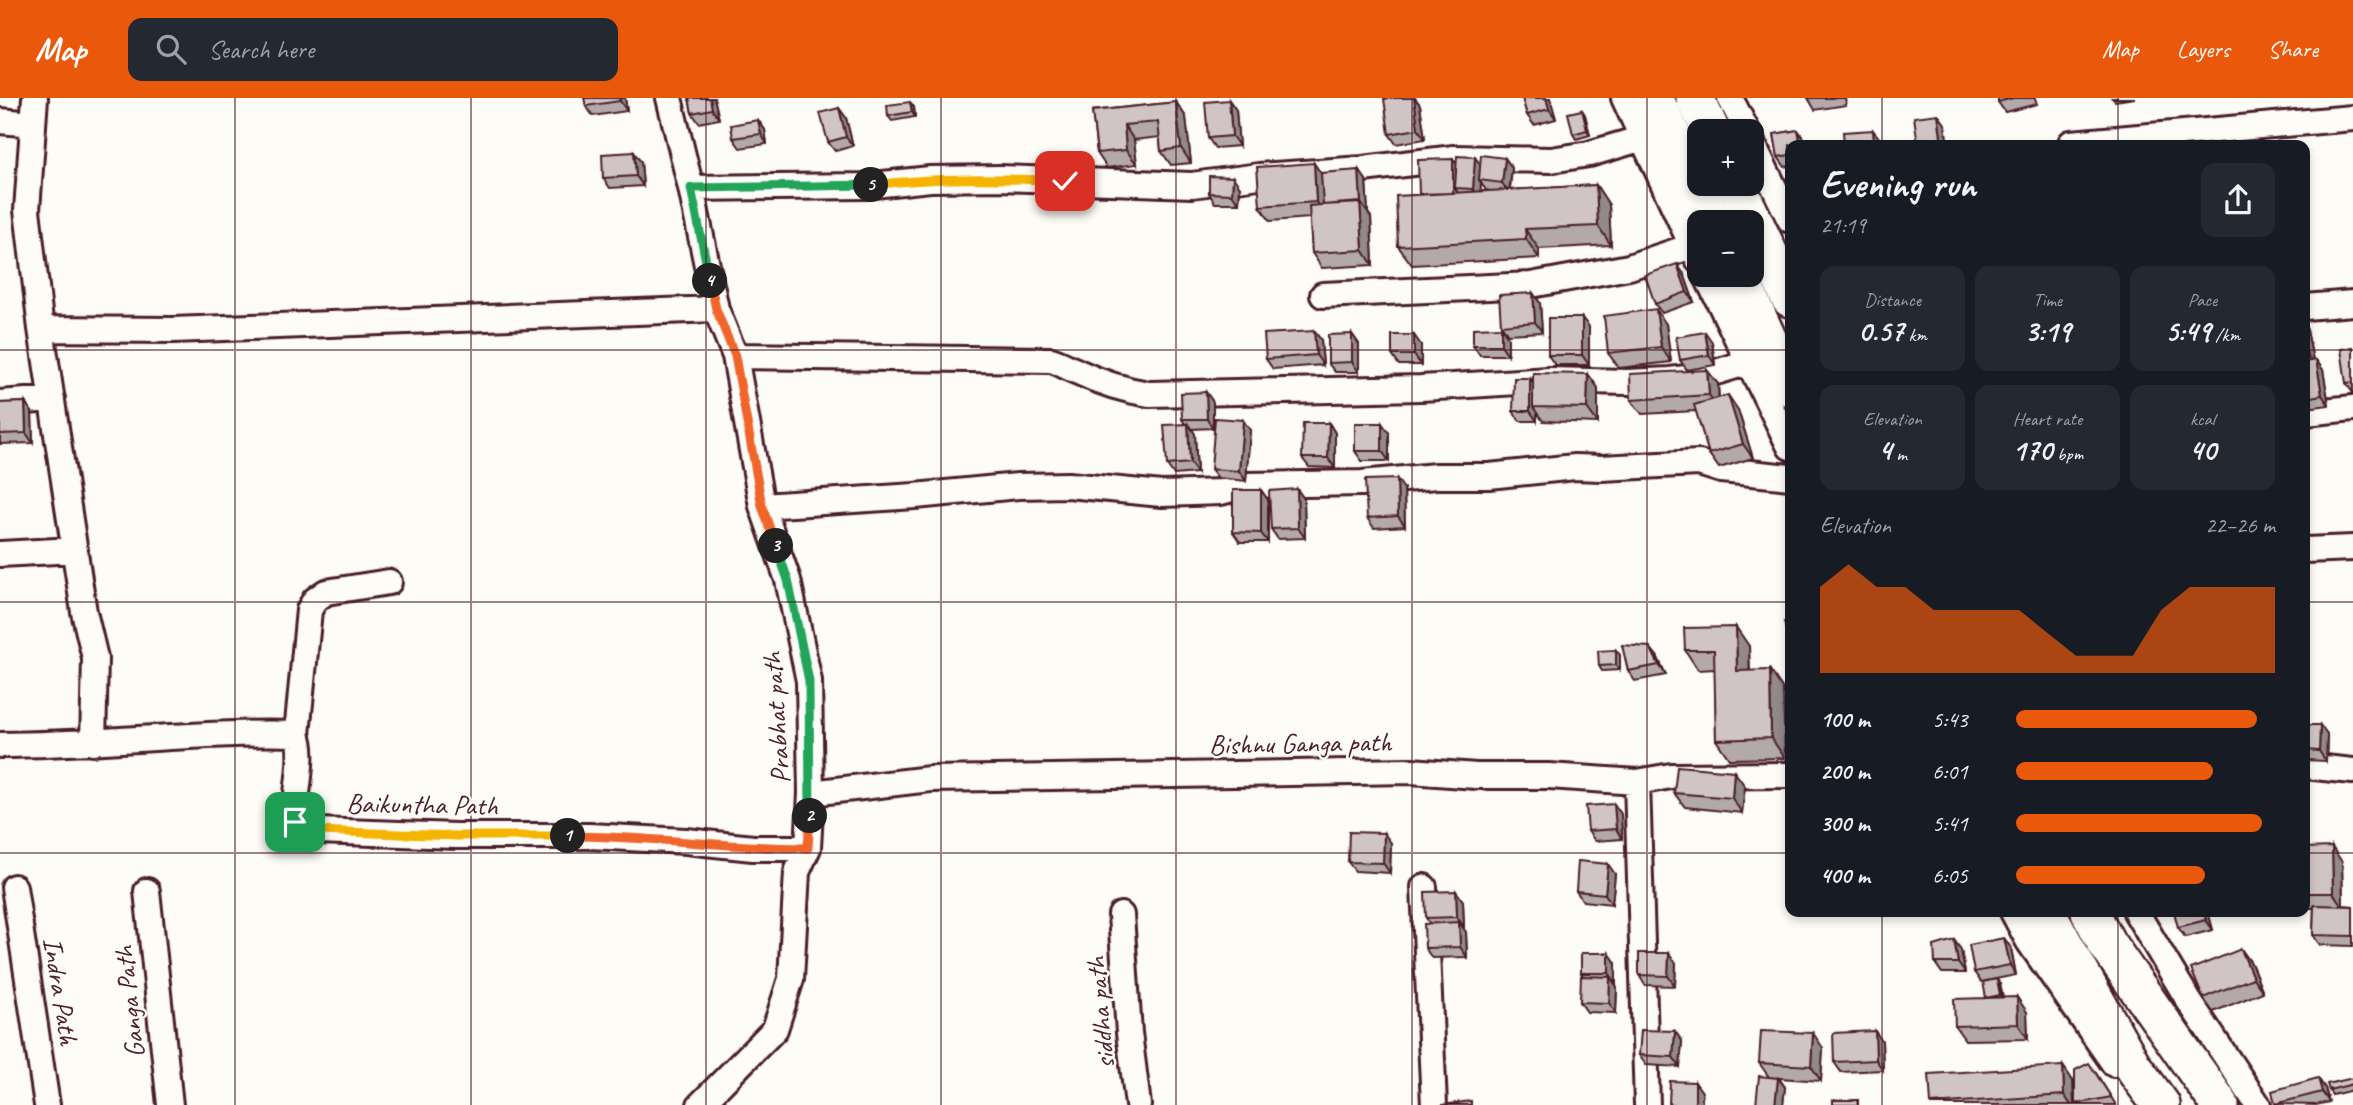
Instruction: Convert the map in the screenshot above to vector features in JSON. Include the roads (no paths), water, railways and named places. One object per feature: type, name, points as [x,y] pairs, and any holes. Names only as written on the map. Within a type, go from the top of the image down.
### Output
[{"type":"highway","points":[[1654,98],[1690,210]]},
{"type":"highway","points":[[1695,98],[1705,119]]},
{"type":"highway","points":[[1742,196],[1785,288]]},
{"type":"highway","points":[[1744,287],[1785,376]]},
{"type":"highway","points":[[2049,917],[2133,1067],[2161,1105]]},
{"type":"highway","points":[[2093,917],[2107,944],[2220,1105]]},
{"type":"street","points":[[35,98],[27,210],[41,329],[84,612],[94,658],[93,743]]},
{"type":"street","name":"Prabhat path","points":[[669,98],[716,309],[735,356],[762,506],[788,580],[809,681],[811,793],[808,848],[797,872],[791,979],[775,1030],[700,1105]]},
{"type":"street","points":[[1625,98],[1643,138],[1687,218]]},
{"type":"street","points":[[1730,98],[1741,119]]},
{"type":"street","points":[[2105,140],[2353,118]]},
{"type":"street","points":[[0,121],[33,124]]},
{"type":"street","points":[[691,188],[864,186],[930,179],[1000,178],[1192,185],[1454,158],[1551,160],[1588,154],[1643,138]]},
{"type":"street","points":[[1764,167],[1785,210]]},
{"type":"street","points":[[1323,295],[1531,285],[1629,267],[1687,248]]},
{"type":"street","points":[[1712,287],[1785,437]]},
{"type":"street","points":[[2310,307],[2353,303]]},
{"type":"street","points":[[41,329],[173,330],[716,309]]},
{"type":"street","points":[[735,356],[1051,360],[1064,363],[1073,370],[1122,389],[1149,394],[1421,388],[1549,380],[1670,380],[1703,376],[1749,362]]},
{"type":"street","points":[[0,403],[52,400]]},
{"type":"street","points":[[2310,412],[2353,408]]},
{"type":"street","points":[[762,506],[1018,486],[1068,485],[1162,494],[1221,492],[1247,485],[1362,483],[1436,476],[1489,476],[1575,467],[1611,468],[1699,463],[1721,470],[1785,476]]},
{"type":"street","points":[[2310,550],[2353,548]]},
{"type":"street","points":[[0,554],[75,550]]},
{"type":"street","points":[[0,745],[93,743],[163,736],[297,734],[309,610],[315,600],[326,592],[389,582]]},
{"type":"street","name":"Baikuntha Path","points":[[297,734],[300,761],[294,802],[295,822],[317,831],[456,836],[589,836],[753,848],[808,848]]},
{"type":"street","points":[[2310,767],[2353,771]]},
{"type":"street","name":"Bishnu Ganga path","points":[[811,793],[930,779],[1239,773],[1281,775],[1411,771],[1637,782],[1671,776],[1785,775]]},
{"type":"street","points":[[1637,782],[1647,1105]]},
{"type":"street","name":"Indra Path","points":[[14,887],[47,1105]]},
{"type":"street","points":[[1424,887],[1434,1105]]},
{"type":"street","name":"Ganga Path","points":[[147,891],[170,1105]]},
{"type":"street","name":"siddha path","points":[[1121,915],[1129,1033],[1138,1105]]},
{"type":"street","points":[[2016,917],[2029,942],[2142,1105]]},
{"type":"street","points":[[2139,917],[2189,1001],[2258,1105]]}]
